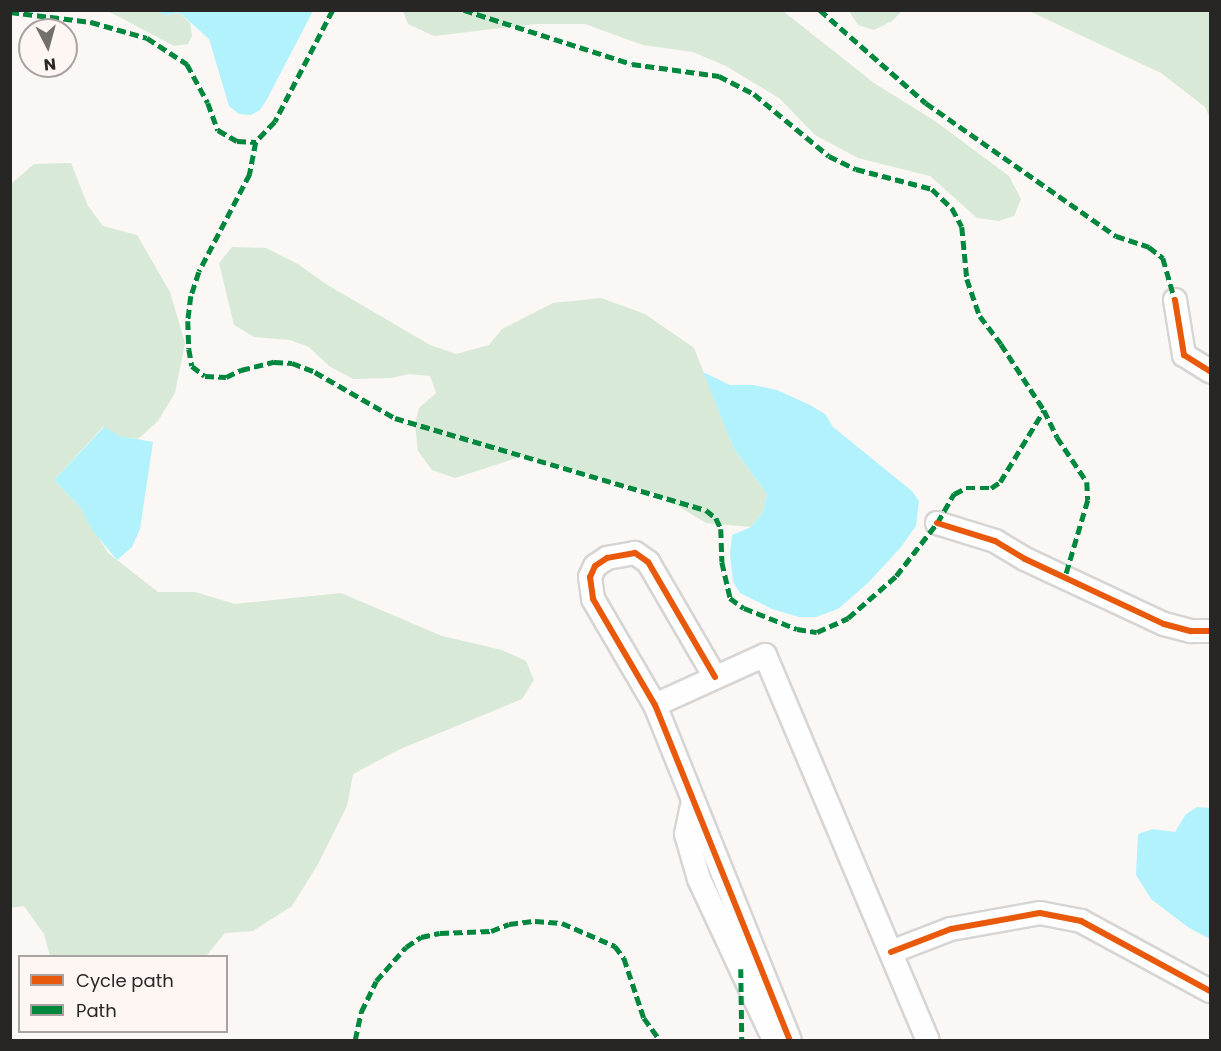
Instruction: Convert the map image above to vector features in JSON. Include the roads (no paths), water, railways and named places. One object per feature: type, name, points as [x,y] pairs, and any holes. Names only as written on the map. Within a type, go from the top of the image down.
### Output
[{"type":"street","points":[[1175,300],[1184,355],[1210,371]]},
{"type":"street","points":[[937,523],[995,541],[1025,560],[1164,624],[1191,631],[1210,631]]},
{"type":"street","points":[[715,677],[648,561],[635,553],[607,558],[595,566],[590,577],[593,599],[655,705],[790,1041]]},
{"type":"street","points":[[655,705],[765,655],[928,1041]]},
{"type":"street","points":[[693,801],[686,834],[699,879],[774,1041]]},
{"type":"street","points":[[891,952],[951,929],[1040,913],[1081,921],[1210,991]]},
{"type":"water","points":[[158,11],[313,11],[266,101],[260,110],[251,115],[239,114],[229,106],[209,39],[180,13],[164,15]]},
{"type":"water","points":[[703,372],[730,385],[754,385],[777,390],[810,405],[825,414],[833,427],[912,491],[919,501],[916,526],[901,547],[868,583],[838,609],[816,617],[799,617],[772,609],[740,593],[733,582],[730,554],[732,535],[751,527],[763,512],[767,494],[734,449]]},
{"type":"water","points":[[104,427],[120,436],[153,442],[140,529],[132,547],[117,560],[93,531],[80,507],[54,480]]},
{"type":"water","points":[[1197,807],[1210,808],[1210,939],[1189,928],[1151,899],[1136,875],[1138,834],[1153,829],[1175,832],[1186,814]]}]
